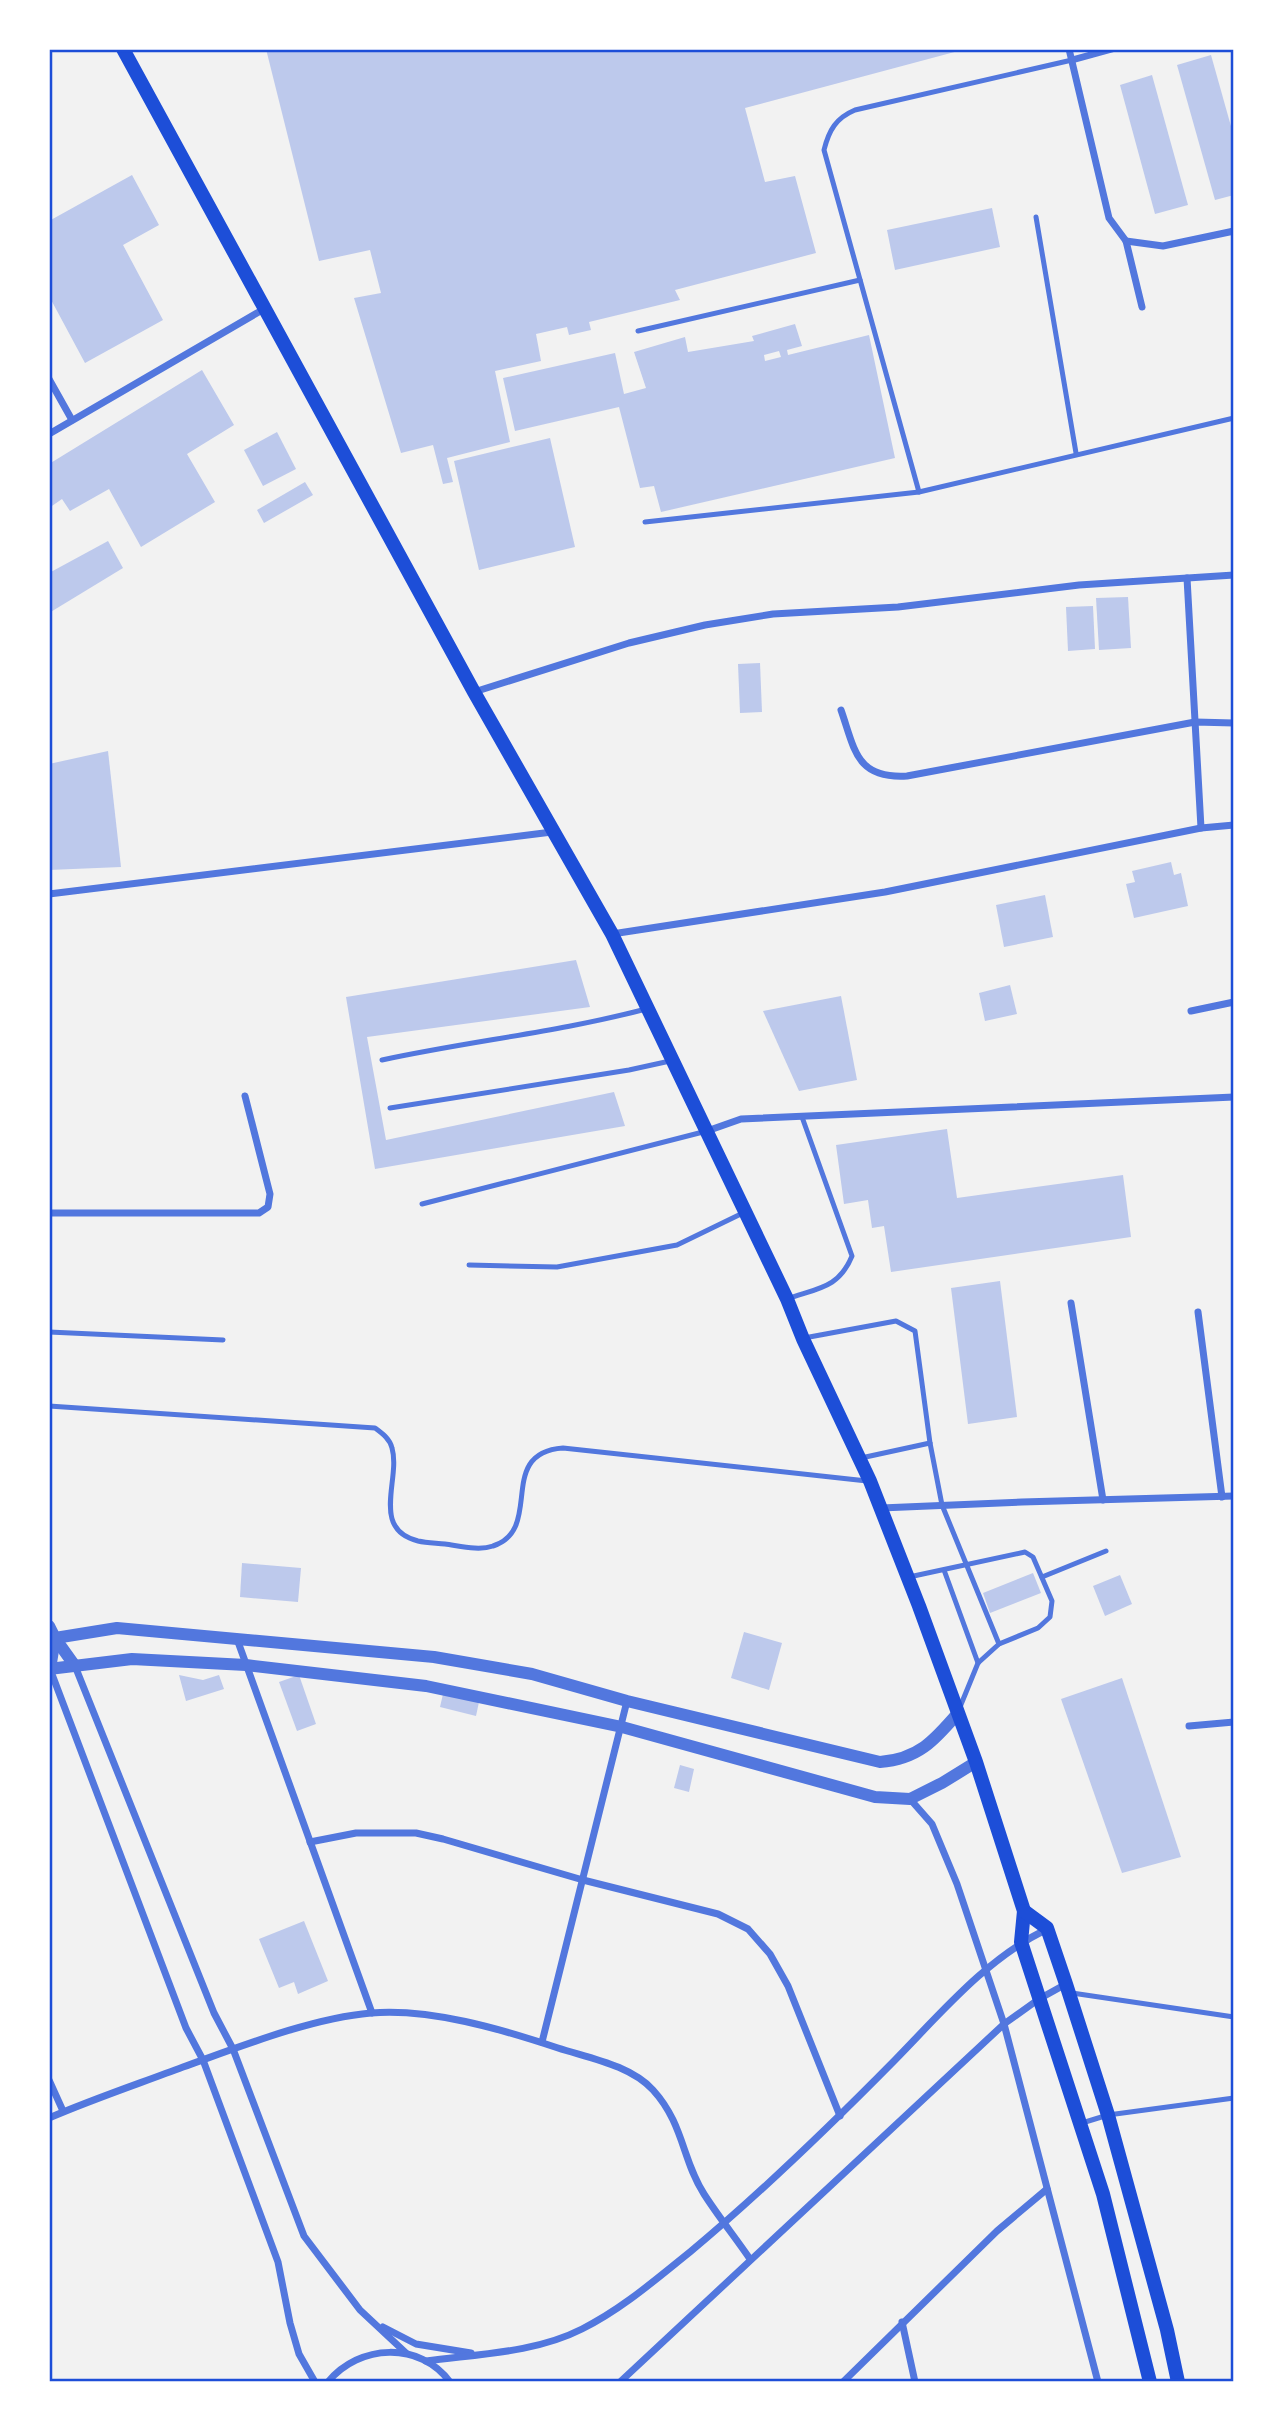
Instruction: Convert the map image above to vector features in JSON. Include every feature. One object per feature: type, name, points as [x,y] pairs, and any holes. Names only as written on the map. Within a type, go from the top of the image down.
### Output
[{"type":"main road","points":[[123,49],[474,692],[612,934],[646,1009],[708,1131],[870,1481],[976,1762],[1024,1911],[1021,1942],[1102,2194],[1150,2382]]},
{"type":"main road","points":[[1024,1911],[1047,1928],[1067,1988],[1108,2115],[1167,2330],[1178,2382]]},
{"type":"street","points":[[1069,49],[1109,218],[1126,242],[1142,307]]},
{"type":"street","points":[[1072,60],[1112,49]]},
{"type":"street","points":[[1126,242],[1163,246],[1234,231]]},
{"type":"street","points":[[49,433],[264,309]]},
{"type":"street","points":[[49,379],[72,420]]},
{"type":"street","points":[[474,692],[629,643],[705,625],[760,616],[898,607],[1079,585],[1234,575]]},
{"type":"street","points":[[1187,578],[1201,828]]},
{"type":"street","points":[[841,710],[858,759],[866,768],[877,774],[892,777],[1195,722],[1234,723]]},
{"type":"street","points":[[612,934],[885,892],[1201,828],[1234,825]]},
{"type":"street","points":[[49,894],[552,832]]},
{"type":"street","points":[[1191,1010],[1234,1002]]},
{"type":"street","points":[[49,1213],[259,1213],[268,1207],[270,1194],[246,1096]]},
{"type":"street","points":[[708,1131],[741,1119],[1234,1097]]},
{"type":"street","points":[[1070,1303],[1102,1500]]},
{"type":"street","points":[[1198,1312],[1222,1497]]},
{"type":"street","points":[[881,1508],[1234,1496]]},
{"type":"street","points":[[51,1635],[117,1628],[434,1657],[531,1674],[627,1701],[880,1762],[915,1754],[937,1738],[958,1713]]},
{"type":"street","points":[[51,1635],[75,1666],[214,2013],[233,2049],[304,2236],[360,2310],[406,2353]]},
{"type":"street","points":[[51,1635],[50,1669],[186,2028],[203,2060],[278,2262],[299,2354],[315,2382]]},
{"type":"street","points":[[237,1639],[372,2013]]},
{"type":"street","points":[[50,1669],[132,1659],[246,1665],[426,1686],[622,1727],[875,1797],[910,1798],[942,1783],[976,1762]]},
{"type":"street","points":[[542,2042],[627,1701]]},
{"type":"street","points":[[1189,1726],[1234,1722]]},
{"type":"street","points":[[910,1798],[932,1824],[957,1884],[986,1968],[1004,2024],[1098,2382]]},
{"type":"street","points":[[310,1842],[356,1833],[415,1833],[718,1914],[748,1929],[770,1954],[788,1986],[840,2116]]},
{"type":"street","points":[[426,2361],[532,2347],[581,2330],[635,2297],[725,2222],[840,2116],[986,1968],[1021,1942],[1047,1928]]},
{"type":"street","points":[[620,2382],[1004,2024],[1039,1998],[1067,1988]]},
{"type":"street","points":[[49,2118],[233,2049],[333,2018],[372,2013],[410,2014],[468,2022],[542,2042],[631,2072],[652,2088],[667,2108],[682,2137],[703,2193],[750,2259]]},
{"type":"street","points":[[49,2080],[63,2111]]},
{"type":"street","points":[[843,2382],[998,2231],[1047,2189]]},
{"type":"street","points":[[373,2322],[416,2344],[480,2354]]},
{"type":"street","points":[[902,2322],[915,2382]]},
{"type":"street","points":[[328,2382],[342,2368],[362,2356],[384,2352],[406,2353],[426,2361],[450,2382]]},
{"type":"lane","points":[[919,492],[824,150],[829,132],[842,116],[855,110],[1072,60]]},
{"type":"lane","points":[[1036,216],[1076,453]]},
{"type":"lane","points":[[638,331],[860,279]]},
{"type":"lane","points":[[645,522],[919,492],[1234,418]]},
{"type":"lane","points":[[382,1060],[605,1020],[646,1009]]},
{"type":"lane","points":[[390,1108],[673,1061]]},
{"type":"lane","points":[[787,1299],[836,1281],[852,1256],[802,1116]]},
{"type":"lane","points":[[422,1204],[708,1131]]},
{"type":"lane","points":[[469,1265],[557,1267],[677,1245],[745,1212]]},
{"type":"lane","points":[[803,1339],[896,1321],[915,1331],[930,1443],[942,1506],[999,1644]]},
{"type":"lane","points":[[49,1332],[223,1340]]},
{"type":"lane","points":[[49,1406],[375,1429],[385,1436],[392,1446],[394,1459],[390,1512],[404,1535],[418,1541],[476,1547],[490,1547],[504,1541],[514,1530],[526,1469],[536,1456],[547,1449],[563,1448],[870,1481]]},
{"type":"lane","points":[[859,1459],[930,1443]]},
{"type":"lane","points":[[1042,1577],[1106,1551]]},
{"type":"lane","points":[[908,1577],[1025,1552],[1033,1557],[1052,1601],[1050,1617],[1038,1628],[999,1644],[978,1663],[958,1713]]},
{"type":"lane","points":[[944,1570],[978,1663]]},
{"type":"lane","points":[[1067,1988],[1234,2017]]},
{"type":"lane","points":[[1080,2123],[1108,2115],[1234,2098]]},
{"type":"building","points":[[266,49],[962,50],[745,108],[765,182],[795,176],[816,253],[675,290],[680,300],[589,322],[591,330],[569,335],[567,327],[536,334],[541,361],[495,371],[510,442],[447,458],[453,482],[443,484],[433,445],[401,453],[354,298],[381,293],[370,250],[319,261]]},
{"type":"building","points":[[1211,55],[1234,137],[1234,195],[1215,200],[1177,65]]},
{"type":"building","points":[[1152,75],[1188,205],[1155,214],[1120,85]]},
{"type":"building","points":[[132,175],[159,225],[123,245],[163,320],[85,363],[49,296],[49,221]]},
{"type":"building","points":[[992,208],[1000,247],[895,270],[887,230]]},
{"type":"building","points":[[795,324],[802,346],[787,350],[788,355],[869,335],[895,458],[661,512],[654,486],[640,488],[619,407],[515,431],[503,378],[615,353],[624,394],[646,388],[634,352],[685,337],[688,352],[754,341],[752,336]],"holes":[[[779,351],[781,357],[765,361],[764,355]]]},
{"type":"building","points":[[202,370],[234,425],[187,454],[215,502],[141,547],[109,489],[70,511],[62,499],[49,508],[49,464]]},
{"type":"building","points":[[277,432],[296,469],[263,486],[244,450]]},
{"type":"building","points":[[550,438],[575,547],[479,570],[454,461]]},
{"type":"building","points":[[305,482],[313,495],[264,523],[257,510]]},
{"type":"building","points":[[108,541],[123,568],[49,613],[49,573]]},
{"type":"building","points":[[1128,597],[1131,648],[1099,650],[1096,598]]},
{"type":"building","points":[[1093,606],[1095,649],[1068,651],[1066,607]]},
{"type":"building","points":[[760,663],[762,712],[740,713],[738,664]]},
{"type":"building","points":[[108,751],[121,867],[49,870],[49,764]]},
{"type":"building","points":[[1171,862],[1174,875],[1181,873],[1188,906],[1134,918],[1126,884],[1135,882],[1132,871]]},
{"type":"building","points":[[1045,895],[1053,937],[1004,947],[996,905]]},
{"type":"building","points":[[576,960],[590,1007],[367,1037],[386,1140],[614,1092],[625,1126],[375,1169],[346,997]]},
{"type":"building","points":[[1010,985],[1017,1014],[985,1021],[979,993]]},
{"type":"building","points":[[841,996],[857,1080],[799,1091],[763,1011]]},
{"type":"building","points":[[947,1129],[957,1198],[1123,1175],[1131,1237],[891,1272],[884,1226],[872,1228],[868,1200],[844,1204],[836,1145]]},
{"type":"building","points":[[1000,1281],[1017,1417],[968,1424],[951,1288]]},
{"type":"building","points":[[242,1563],[301,1568],[298,1602],[240,1597]]},
{"type":"building","points":[[1033,1573],[1041,1593],[990,1613],[983,1593]]},
{"type":"building","points":[[1120,1575],[1132,1604],[1105,1616],[1093,1586]]},
{"type":"building","points":[[744,1632],[782,1643],[769,1690],[731,1678]]},
{"type":"building","points":[[179,1675],[203,1680],[219,1675],[224,1689],[186,1701]]},
{"type":"building","points":[[299,1675],[316,1724],[297,1731],[279,1682]]},
{"type":"building","points":[[1122,1678],[1181,1857],[1122,1873],[1061,1699]]},
{"type":"building","points":[[443,1694],[479,1702],[476,1716],[440,1707]]},
{"type":"building","points":[[680,1765],[694,1769],[689,1792],[674,1788]]},
{"type":"building","points":[[304,1921],[328,1981],[298,1994],[294,1982],[279,1988],[259,1939]]}]
